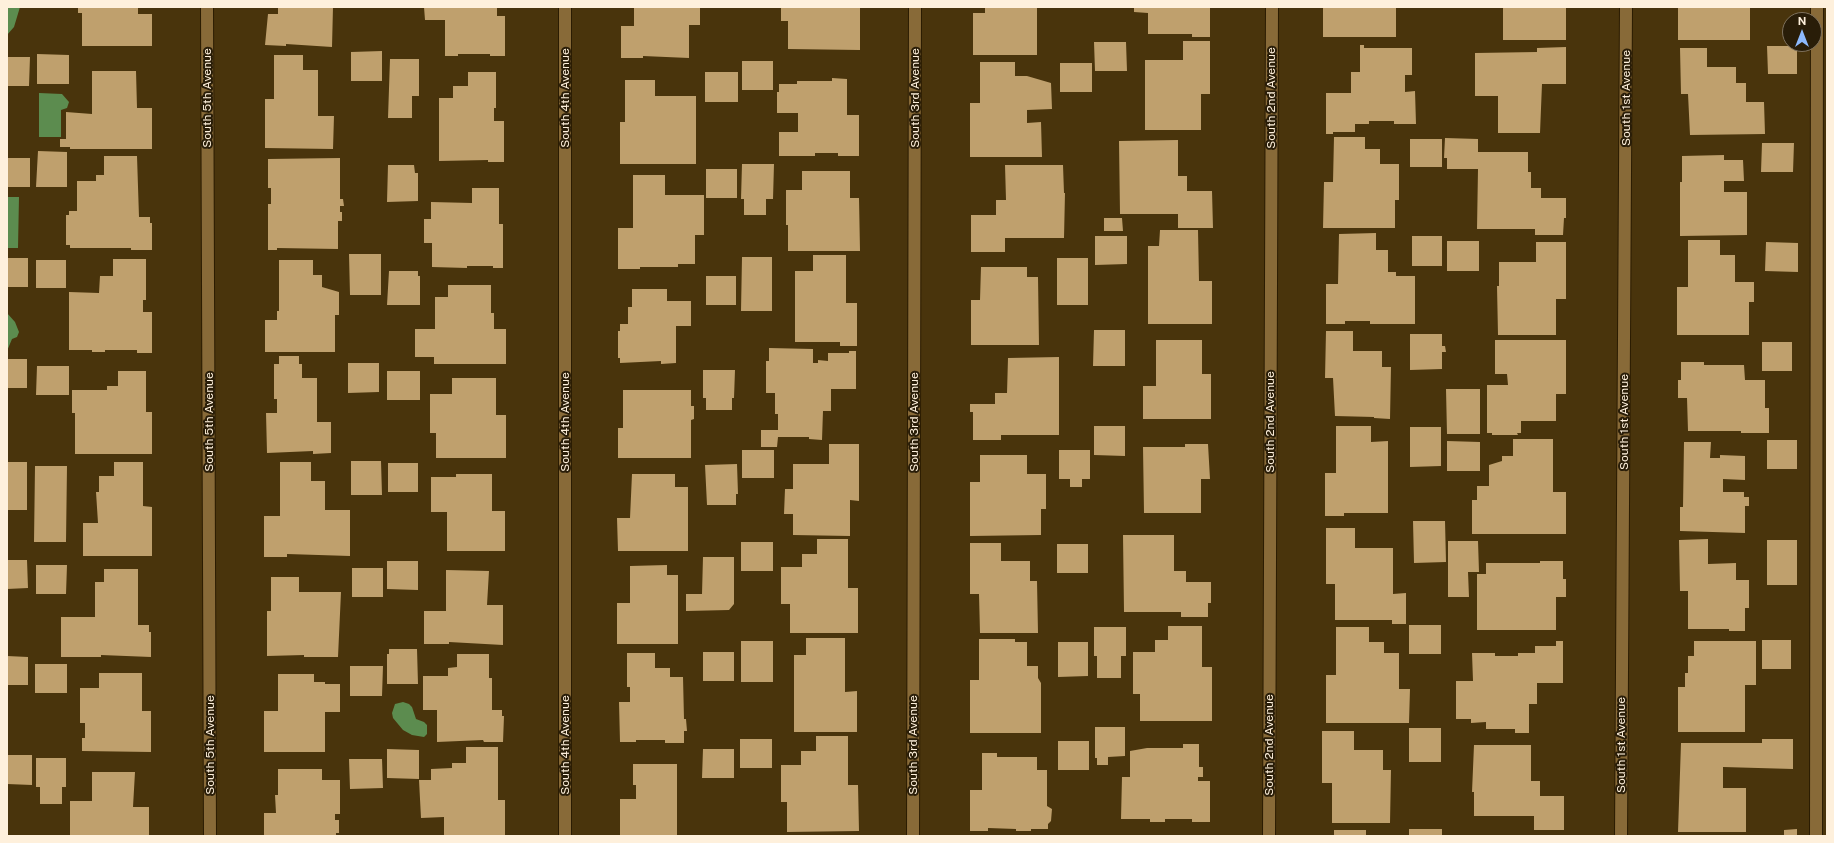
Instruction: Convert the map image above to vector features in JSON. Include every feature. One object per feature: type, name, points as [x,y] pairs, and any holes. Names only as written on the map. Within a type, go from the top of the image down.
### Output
[{"type":"street","name":"South 5th Avenue","points":[[207,7],[210,836]]},
{"type":"street","name":"South 4th Avenue","points":[[565,7],[565,836]]},
{"type":"street","name":"South 3rd Avenue","points":[[913,836],[915,7]]},
{"type":"street","name":"South 2nd Avenue","points":[[1269,836],[1272,7]]},
{"type":"street","name":"South 1st Avenue","points":[[1621,836],[1626,7]]},
{"type":"street","points":[[1816,836],[1817,7]]},
{"type":"shaded area","points":[[7,7],[20,7],[14,27],[7,35]]},
{"type":"shaded area","points":[[39,93],[62,94],[69,102],[67,108],[61,110],[61,137],[39,137]]},
{"type":"shaded area","points":[[7,197],[19,197],[18,248],[7,248]]},
{"type":"shaded area","points":[[7,313],[15,322],[19,332],[17,337],[12,339],[7,351]]},
{"type":"shaded area","points":[[403,702],[412,707],[416,719],[427,725],[427,734],[424,737],[412,735],[403,730],[393,718],[392,713],[395,704]]},
{"type":"building","points":[[78,7],[138,7],[138,14],[152,14],[152,46],[82,46],[82,13],[78,13]]},
{"type":"building","points":[[278,7],[333,7],[332,47],[286,44],[286,46],[265,45],[268,14],[278,14]]},
{"type":"building","points":[[424,7],[497,7],[497,16],[505,16],[505,56],[490,56],[490,54],[458,54],[458,56],[445,56],[445,20],[425,20]]},
{"type":"building","points":[[634,7],[700,7],[700,25],[689,25],[689,58],[643,56],[643,58],[621,58],[621,26],[634,26]]},
{"type":"building","points":[[781,7],[860,7],[860,50],[788,49],[788,21],[781,21]]},
{"type":"building","points":[[985,7],[1037,7],[1037,55],[973,55],[973,13],[985,13]]},
{"type":"building","points":[[1134,7],[1210,7],[1210,37],[1192,37],[1192,34],[1148,34],[1148,13],[1134,12]]},
{"type":"building","points":[[1323,7],[1396,7],[1396,37],[1323,37]]},
{"type":"building","points":[[1503,7],[1566,7],[1566,40],[1503,40]]},
{"type":"building","points":[[1678,7],[1750,7],[1750,40],[1678,40]]},
{"type":"building","points":[[1183,41],[1210,41],[1210,94],[1201,94],[1201,130],[1145,130],[1145,60],[1183,60]]},
{"type":"building","points":[[1094,42],[1126,42],[1127,71],[1095,71]]},
{"type":"building","points":[[1360,45],[1364,45],[1364,48],[1412,48],[1412,75],[1405,75],[1405,92],[1415,91],[1416,124],[1394,124],[1394,121],[1369,121],[1369,124],[1355,124],[1355,132],[1333,132],[1333,134],[1326,134],[1326,93],[1351,93],[1351,72],[1360,72]]},
{"type":"building","points":[[1767,46],[1782,46],[1782,52],[1797,52],[1797,74],[1768,74]]},
{"type":"building","points":[[1566,47],[1566,84],[1542,84],[1540,133],[1498,133],[1498,96],[1475,96],[1475,53],[1537,52],[1537,48]]},
{"type":"building","points":[[1680,48],[1707,48],[1707,67],[1736,67],[1736,83],[1746,83],[1746,102],[1764,102],[1765,134],[1690,135],[1688,94],[1681,94]]},
{"type":"building","points":[[382,51],[382,81],[351,81],[351,52]]},
{"type":"building","points":[[37,54],[69,55],[69,84],[37,84]]},
{"type":"building","points":[[274,55],[303,55],[303,70],[318,70],[318,116],[334,116],[333,149],[265,148],[265,99],[274,99]]},
{"type":"building","points":[[7,57],[30,57],[29,86],[7,86]]},
{"type":"building","points":[[390,59],[419,59],[419,96],[412,96],[412,118],[388,118]]},
{"type":"building","points":[[742,61],[773,61],[773,90],[742,90]]},
{"type":"building","points":[[980,62],[1015,62],[1015,76],[1027,76],[1051,83],[1052,109],[1027,110],[1027,123],[1041,122],[1042,157],[970,157],[970,103],[980,103]]},
{"type":"building","points":[[1060,63],[1092,63],[1092,92],[1060,92]]},
{"type":"building","points":[[92,71],[136,71],[137,108],[152,108],[152,149],[70,149],[70,147],[60,147],[60,139],[66,139],[66,112],[92,114]]},
{"type":"building","points":[[468,72],[496,72],[496,108],[494,108],[494,121],[504,121],[504,162],[488,162],[488,160],[439,161],[439,98],[453,98],[453,86],[468,86]]},
{"type":"building","points":[[705,72],[738,72],[738,102],[705,102]]},
{"type":"building","points":[[832,78],[847,79],[847,115],[859,115],[859,156],[838,156],[838,153],[815,153],[815,156],[779,156],[779,132],[798,132],[798,113],[777,113],[777,92],[779,92],[779,84],[797,84],[797,81],[832,81]]},
{"type":"building","points":[[625,80],[655,80],[655,96],[696,96],[696,164],[620,164],[620,122],[625,122]]},
{"type":"building","points":[[1334,137],[1365,137],[1365,149],[1380,149],[1380,164],[1399,164],[1399,200],[1395,200],[1395,228],[1323,228],[1324,182],[1333,182]]},
{"type":"building","points":[[1445,138],[1478,139],[1478,152],[1528,152],[1528,172],[1531,172],[1531,188],[1541,188],[1541,198],[1566,198],[1566,218],[1564,218],[1563,235],[1535,235],[1535,229],[1477,229],[1478,169],[1447,169],[1447,158],[1444,158]]},
{"type":"building","points":[[1410,139],[1442,139],[1442,167],[1410,167]]},
{"type":"building","points":[[1178,140],[1178,176],[1187,176],[1187,191],[1212,191],[1213,228],[1178,228],[1178,214],[1120,214],[1119,141]]},
{"type":"building","points":[[1762,143],[1794,143],[1793,172],[1761,172]]},
{"type":"building","points":[[38,151],[67,152],[67,187],[36,187]]},
{"type":"building","points":[[1724,155],[1724,160],[1743,160],[1744,181],[1724,181],[1724,192],[1747,192],[1747,235],[1680,236],[1680,182],[1682,182],[1682,156]]},
{"type":"building","points":[[104,156],[137,156],[139,217],[150,217],[150,223],[152,223],[152,250],[131,250],[131,248],[70,248],[70,245],[66,245],[66,215],[69,215],[69,211],[77,211],[77,181],[96,181],[96,175],[104,175]]},
{"type":"building","points":[[7,158],[30,158],[30,187],[7,187]]},
{"type":"building","points":[[340,158],[340,199],[343,199],[344,206],[340,206],[342,221],[338,221],[338,249],[277,248],[277,250],[268,250],[268,204],[271,204],[271,188],[268,188],[268,159]]},
{"type":"building","points":[[742,164],[774,164],[773,199],[766,199],[766,215],[744,215],[744,199],[741,199]]},
{"type":"building","points":[[388,165],[414,165],[415,173],[418,173],[418,201],[387,202]]},
{"type":"building","points":[[1005,165],[1063,165],[1065,193],[1064,238],[1005,238],[1005,252],[971,252],[971,215],[996,215],[996,200],[1006,200]]},
{"type":"building","points":[[706,169],[737,169],[737,198],[706,198]]},
{"type":"building","points":[[802,171],[850,171],[850,198],[859,198],[860,251],[788,251],[786,190],[802,190]]},
{"type":"building","points":[[633,175],[665,175],[665,195],[704,195],[704,235],[695,235],[695,264],[678,264],[678,267],[640,267],[640,269],[618,269],[618,228],[633,228]]},
{"type":"building","points":[[472,188],[499,188],[499,224],[503,224],[503,268],[493,268],[493,266],[467,266],[467,268],[432,267],[432,243],[424,243],[424,219],[431,219],[431,202],[472,203]]},
{"type":"building","points":[[1104,218],[1122,218],[1123,231],[1104,231]]},
{"type":"building","points":[[1160,230],[1198,230],[1199,281],[1212,281],[1212,324],[1148,324],[1148,246],[1159,246]]},
{"type":"building","points":[[1376,233],[1376,250],[1388,250],[1388,272],[1396,272],[1396,276],[1415,276],[1415,324],[1370,324],[1370,321],[1345,321],[1345,324],[1326,324],[1326,284],[1338,284],[1339,234]]},
{"type":"building","points":[[1095,236],[1127,236],[1127,264],[1095,265]]},
{"type":"building","points":[[1412,236],[1442,236],[1442,266],[1412,266]]},
{"type":"building","points":[[1688,240],[1720,240],[1720,255],[1735,255],[1735,282],[1754,282],[1754,302],[1749,302],[1749,335],[1677,335],[1677,287],[1688,287]]},
{"type":"building","points":[[1447,241],[1479,241],[1479,271],[1447,271]]},
{"type":"building","points":[[1536,242],[1566,242],[1566,299],[1556,299],[1556,335],[1498,335],[1497,286],[1499,286],[1499,262],[1536,262]]},
{"type":"building","points":[[1766,242],[1798,243],[1798,272],[1765,271]]},
{"type":"building","points":[[349,254],[381,254],[381,295],[350,295]]},
{"type":"building","points":[[813,255],[846,255],[846,303],[857,303],[857,346],[840,346],[840,342],[795,342],[795,271],[813,271]]},
{"type":"building","points":[[742,257],[772,257],[772,311],[741,311]]},
{"type":"building","points":[[7,258],[28,258],[28,287],[7,287]]},
{"type":"building","points":[[1057,258],[1088,258],[1088,305],[1057,305]]},
{"type":"building","points":[[113,259],[146,259],[146,300],[143,300],[143,312],[152,312],[152,353],[137,353],[137,350],[105,350],[105,352],[92,352],[92,350],[69,350],[69,292],[99,293],[100,276],[113,276]]},
{"type":"building","points":[[36,260],[66,260],[66,288],[36,288]]},
{"type":"building","points":[[279,260],[313,260],[313,275],[322,275],[322,287],[339,292],[339,315],[335,315],[335,352],[265,352],[265,320],[277,320],[277,311],[279,311]]},
{"type":"building","points":[[981,267],[1027,267],[1027,277],[1038,277],[1039,345],[971,345],[971,300],[980,300]]},
{"type":"building","points":[[389,271],[418,271],[418,276],[420,276],[420,305],[387,305]]},
{"type":"building","points":[[706,276],[736,276],[736,305],[706,305]]},
{"type":"building","points":[[448,285],[491,285],[491,313],[494,313],[494,329],[506,329],[506,364],[434,364],[434,357],[415,357],[415,329],[435,329],[435,297],[448,297]]},
{"type":"building","points":[[632,289],[667,289],[667,301],[691,301],[691,326],[676,326],[676,363],[661,364],[661,361],[620,363],[620,358],[618,358],[618,331],[620,331],[620,324],[628,324],[628,307],[632,307]]},
{"type":"building","points":[[1094,330],[1125,330],[1125,366],[1093,366]]},
{"type":"building","points":[[1326,331],[1353,331],[1353,351],[1382,351],[1382,367],[1391,367],[1390,419],[1335,416],[1333,378],[1325,378]]},
{"type":"building","points":[[1410,334],[1442,334],[1442,346],[1445,346],[1446,352],[1442,352],[1442,369],[1410,370]]},
{"type":"building","points":[[1156,340],[1202,340],[1202,374],[1211,374],[1211,419],[1143,419],[1143,386],[1156,386]]},
{"type":"building","points":[[1495,340],[1566,340],[1566,394],[1556,394],[1556,421],[1521,421],[1521,433],[1517,433],[1518,435],[1492,435],[1492,433],[1487,433],[1487,385],[1508,385],[1507,374],[1495,374]]},
{"type":"building","points":[[1762,342],[1792,342],[1792,371],[1762,371]]},
{"type":"building","points":[[769,348],[813,349],[813,363],[818,363],[818,360],[828,361],[828,353],[849,353],[849,351],[856,351],[856,389],[831,389],[831,411],[823,411],[822,440],[809,439],[809,437],[778,437],[777,447],[761,447],[761,430],[778,430],[778,414],[775,414],[775,393],[766,393],[766,361],[769,361]]},
{"type":"building","points":[[279,356],[299,356],[299,364],[302,364],[302,378],[317,378],[317,422],[331,422],[331,453],[313,454],[313,451],[267,453],[266,413],[277,413],[277,399],[274,399],[274,364],[279,364]]},
{"type":"building","points":[[1059,357],[1059,435],[1001,435],[1001,440],[973,440],[973,412],[970,412],[970,404],[995,404],[995,393],[1007,393],[1008,358]]},
{"type":"building","points":[[7,359],[27,359],[27,388],[7,388]]},
{"type":"building","points":[[1681,362],[1704,362],[1704,365],[1744,365],[1745,380],[1765,380],[1765,408],[1769,408],[1769,433],[1741,433],[1741,431],[1688,431],[1687,398],[1678,398],[1678,380],[1681,380]]},
{"type":"building","points":[[348,363],[379,363],[379,392],[348,393]]},
{"type":"building","points":[[37,366],[69,366],[69,395],[36,395]]},
{"type":"building","points":[[703,370],[735,370],[732,410],[706,410],[706,398],[703,398]]},
{"type":"building","points":[[118,371],[146,371],[146,412],[152,412],[152,454],[75,454],[75,413],[72,413],[72,390],[107,390],[107,386],[118,386]]},
{"type":"building","points":[[387,371],[420,371],[420,400],[387,400]]},
{"type":"building","points":[[452,378],[496,378],[496,415],[506,415],[506,458],[436,458],[436,433],[430,433],[430,394],[452,394]]},
{"type":"building","points":[[1446,389],[1480,389],[1480,434],[1447,434]]},
{"type":"building","points":[[623,390],[691,390],[691,406],[694,406],[694,419],[691,420],[691,458],[618,458],[618,428],[623,428]]},
{"type":"building","points":[[1094,426],[1125,426],[1125,456],[1094,455]]},
{"type":"building","points":[[1336,426],[1371,426],[1371,442],[1388,441],[1388,513],[1344,513],[1344,516],[1325,516],[1325,473],[1336,473]]},
{"type":"building","points":[[1410,427],[1441,427],[1441,466],[1410,467]]},
{"type":"building","points":[[1513,439],[1553,439],[1553,492],[1566,492],[1566,534],[1472,534],[1472,500],[1477,500],[1477,486],[1489,486],[1489,465],[1502,461],[1502,456],[1513,456]]},
{"type":"building","points":[[1767,440],[1797,440],[1797,469],[1767,469]]},
{"type":"building","points":[[1447,441],[1480,442],[1480,471],[1447,471]]},
{"type":"building","points":[[1684,442],[1711,442],[1710,458],[1720,458],[1720,455],[1745,456],[1745,480],[1723,479],[1723,492],[1744,492],[1744,497],[1749,497],[1749,506],[1745,506],[1745,533],[1680,531],[1680,507],[1683,507]]},
{"type":"building","points":[[829,444],[859,444],[859,501],[850,500],[850,536],[793,535],[793,514],[784,514],[785,489],[793,489],[793,464],[829,464]]},
{"type":"building","points":[[1185,444],[1208,444],[1210,479],[1201,479],[1201,513],[1144,513],[1143,447],[1185,447]]},
{"type":"building","points":[[742,450],[774,450],[774,478],[742,478]]},
{"type":"building","points":[[1059,450],[1090,450],[1090,479],[1082,479],[1082,487],[1070,487],[1070,479],[1059,479]]},
{"type":"building","points":[[980,455],[1027,455],[1027,474],[1046,474],[1046,509],[1041,509],[1041,535],[970,536],[970,482],[980,482]]},
{"type":"building","points":[[351,461],[381,461],[382,495],[351,495]]},
{"type":"building","points":[[7,462],[27,462],[27,510],[7,510]]},
{"type":"building","points":[[114,462],[143,462],[143,506],[152,507],[152,556],[83,556],[83,523],[98,523],[96,492],[99,492],[99,476],[114,476]]},
{"type":"building","points":[[280,462],[311,462],[311,481],[325,481],[325,510],[350,510],[350,556],[287,554],[287,557],[264,557],[264,516],[280,516]]},
{"type":"building","points":[[388,463],[418,463],[418,492],[388,492]]},
{"type":"building","points":[[737,464],[738,494],[736,494],[736,505],[707,505],[705,465]]},
{"type":"building","points":[[35,466],[67,466],[66,542],[34,542]]},
{"type":"building","points":[[456,474],[492,474],[492,511],[505,511],[505,551],[447,551],[447,512],[431,512],[431,477],[456,477]]},
{"type":"building","points":[[632,474],[675,474],[675,487],[688,487],[688,551],[618,551],[617,518],[630,518]]},
{"type":"building","points":[[1413,521],[1445,521],[1446,562],[1414,563]]},
{"type":"building","points":[[1326,528],[1355,528],[1355,548],[1393,548],[1393,594],[1406,593],[1406,624],[1392,624],[1392,620],[1335,620],[1335,584],[1326,584]]},
{"type":"building","points":[[1123,535],[1174,535],[1174,571],[1186,571],[1186,582],[1211,582],[1211,603],[1208,603],[1208,617],[1181,617],[1181,612],[1124,612]]},
{"type":"building","points":[[817,539],[848,539],[848,588],[858,588],[858,633],[790,633],[790,604],[781,604],[781,567],[802,567],[802,554],[817,554]]},
{"type":"building","points":[[1708,539],[1708,564],[1736,563],[1736,580],[1749,580],[1749,608],[1745,608],[1745,631],[1729,631],[1729,629],[1688,629],[1688,591],[1680,591],[1679,540]]},
{"type":"building","points":[[1767,540],[1797,540],[1797,585],[1767,585]]},
{"type":"building","points":[[1448,541],[1478,541],[1479,572],[1468,572],[1469,597],[1448,597]]},
{"type":"building","points":[[741,542],[773,542],[773,571],[741,571]]},
{"type":"building","points":[[970,543],[1001,543],[1001,561],[1030,561],[1030,581],[1037,581],[1038,633],[980,633],[979,594],[970,594]]},
{"type":"building","points":[[1057,544],[1088,544],[1088,573],[1057,573]]},
{"type":"building","points":[[703,557],[734,557],[734,604],[729,610],[686,611],[686,594],[702,594]]},
{"type":"building","points":[[7,560],[27,560],[28,588],[7,589]]},
{"type":"building","points":[[387,561],[418,561],[418,590],[387,589]]},
{"type":"building","points":[[1540,561],[1563,561],[1563,579],[1566,579],[1566,597],[1556,597],[1556,630],[1477,630],[1477,574],[1486,574],[1486,563],[1540,563]]},
{"type":"building","points":[[36,565],[67,565],[66,594],[36,594]]},
{"type":"building","points":[[667,565],[667,575],[678,575],[678,644],[617,644],[617,603],[630,603],[630,566]]},
{"type":"building","points":[[352,568],[383,568],[383,597],[352,597]]},
{"type":"building","points":[[104,569],[138,569],[138,625],[149,625],[149,632],[151,632],[151,657],[101,655],[101,657],[61,657],[61,617],[95,617],[95,582],[104,582]]},
{"type":"building","points":[[446,570],[489,571],[487,605],[503,605],[503,645],[449,642],[449,644],[424,644],[424,611],[446,611]]},
{"type":"building","points":[[271,577],[299,577],[299,592],[341,592],[338,657],[304,657],[304,655],[267,656],[267,611],[271,611]]},
{"type":"building","points":[[1409,625],[1441,625],[1441,654],[1409,654]]},
{"type":"building","points":[[1168,626],[1202,626],[1202,667],[1212,667],[1212,721],[1140,721],[1140,694],[1133,694],[1133,652],[1155,652],[1155,640],[1168,640]]},
{"type":"building","points":[[1094,627],[1126,627],[1126,656],[1121,656],[1121,678],[1097,678],[1097,656],[1094,656]]},
{"type":"building","points":[[1336,627],[1369,627],[1369,642],[1384,642],[1384,653],[1399,653],[1399,689],[1410,689],[1409,723],[1326,723],[1326,675],[1336,675]]},
{"type":"building","points":[[806,638],[845,638],[845,692],[857,691],[857,732],[794,732],[794,655],[806,655]]},
{"type":"building","points":[[979,639],[1015,639],[1015,642],[1027,642],[1027,666],[1038,666],[1038,678],[1041,683],[1041,733],[970,733],[970,680],[979,680]]},
{"type":"building","points":[[1762,640],[1791,640],[1791,669],[1762,669]]},
{"type":"building","points":[[741,641],[773,641],[773,682],[741,682]]},
{"type":"building","points":[[1556,641],[1563,641],[1563,683],[1537,683],[1537,704],[1529,704],[1529,733],[1515,733],[1515,729],[1486,729],[1486,722],[1471,723],[1471,719],[1456,719],[1456,681],[1473,681],[1472,653],[1495,653],[1495,656],[1518,656],[1518,653],[1535,653],[1535,646],[1556,646]]},
{"type":"building","points":[[1694,641],[1756,641],[1756,685],[1745,685],[1745,732],[1678,732],[1678,687],[1685,687],[1685,673],[1688,673],[1688,656],[1694,656]]},
{"type":"building","points":[[1058,642],[1088,642],[1088,676],[1058,677]]},
{"type":"building","points":[[389,649],[417,649],[418,684],[387,684],[387,654],[389,654]]},
{"type":"building","points":[[703,652],[734,652],[734,681],[703,681]]},
{"type":"building","points":[[627,653],[655,653],[655,668],[670,668],[670,677],[683,677],[684,719],[686,719],[687,731],[684,731],[684,743],[665,743],[665,740],[636,740],[636,742],[620,742],[619,702],[630,702],[630,687],[627,687]]},
{"type":"building","points":[[457,654],[489,654],[489,678],[492,678],[492,710],[502,710],[502,716],[504,716],[503,742],[484,742],[483,740],[437,742],[437,710],[423,710],[423,676],[448,676],[448,668],[457,667]]},
{"type":"building","points":[[7,656],[28,657],[28,685],[7,685]]},
{"type":"building","points":[[35,664],[67,664],[67,693],[35,693]]},
{"type":"building","points":[[350,666],[383,666],[382,696],[350,696]]},
{"type":"building","points":[[99,673],[142,673],[142,711],[151,711],[151,752],[82,751],[82,738],[85,738],[85,723],[80,723],[80,688],[99,688]]},
{"type":"building","points":[[278,674],[314,674],[314,682],[340,684],[340,712],[325,712],[325,752],[264,752],[264,711],[278,711]]},
{"type":"building","points":[[1095,727],[1125,727],[1125,756],[1108,757],[1108,765],[1097,765],[1097,758],[1095,758]]},
{"type":"building","points":[[1409,728],[1441,728],[1441,762],[1409,762]]},
{"type":"building","points":[[1322,731],[1354,731],[1354,750],[1383,750],[1383,770],[1391,770],[1390,823],[1332,823],[1332,783],[1322,783]]},
{"type":"building","points":[[816,736],[848,736],[848,785],[858,785],[859,831],[787,832],[787,802],[781,802],[781,765],[801,765],[801,751],[816,751]]},
{"type":"building","points":[[740,739],[772,739],[772,768],[740,768]]},
{"type":"building","points":[[1762,739],[1793,739],[1793,769],[1723,767],[1723,788],[1746,788],[1746,832],[1678,832],[1681,743],[1762,743]]},
{"type":"building","points":[[1058,741],[1089,741],[1089,770],[1058,770]]},
{"type":"building","points":[[1183,744],[1199,744],[1199,767],[1203,767],[1203,777],[1198,777],[1198,781],[1210,781],[1210,822],[1192,822],[1192,819],[1165,819],[1165,822],[1150,822],[1150,819],[1121,819],[1122,777],[1130,777],[1130,751],[1147,748],[1183,748]]},
{"type":"building","points":[[1474,745],[1531,745],[1531,781],[1540,781],[1540,796],[1564,796],[1564,830],[1534,830],[1534,816],[1474,816],[1474,792],[1472,792]]},
{"type":"building","points":[[466,747],[498,747],[498,800],[505,800],[505,836],[444,836],[444,817],[421,818],[419,780],[431,780],[431,769],[452,768],[452,763],[466,763]]},
{"type":"building","points":[[387,749],[419,750],[419,779],[387,778]]},
{"type":"building","points":[[703,749],[734,749],[734,778],[702,778]]},
{"type":"building","points":[[982,753],[997,753],[997,757],[1037,757],[1037,770],[1047,770],[1047,806],[1052,809],[1051,821],[1048,824],[1048,829],[1016,831],[1016,829],[988,828],[988,831],[970,831],[970,790],[982,790]]},
{"type":"building","points":[[7,755],[32,755],[32,785],[7,784]]},
{"type":"building","points":[[36,758],[66,758],[66,787],[62,787],[62,804],[40,804],[40,787],[36,787]]},
{"type":"building","points":[[349,759],[382,759],[383,788],[350,789]]},
{"type":"building","points":[[633,764],[677,764],[677,836],[620,836],[620,799],[636,799],[636,785],[633,785]]},
{"type":"building","points":[[278,769],[322,769],[322,780],[340,780],[340,814],[335,814],[335,820],[339,820],[339,833],[336,833],[336,836],[264,836],[264,813],[276,813],[275,795],[278,795]]},
{"type":"building","points":[[92,772],[135,772],[133,807],[149,807],[149,836],[70,836],[70,801],[92,801]]},
{"type":"building","points":[[1409,829],[1442,829],[1442,836],[1409,836]]},
{"type":"building","points":[[1797,829],[1797,836],[1784,836],[1784,830]]},
{"type":"building","points":[[1334,830],[1366,830],[1366,836],[1334,836]]}]
